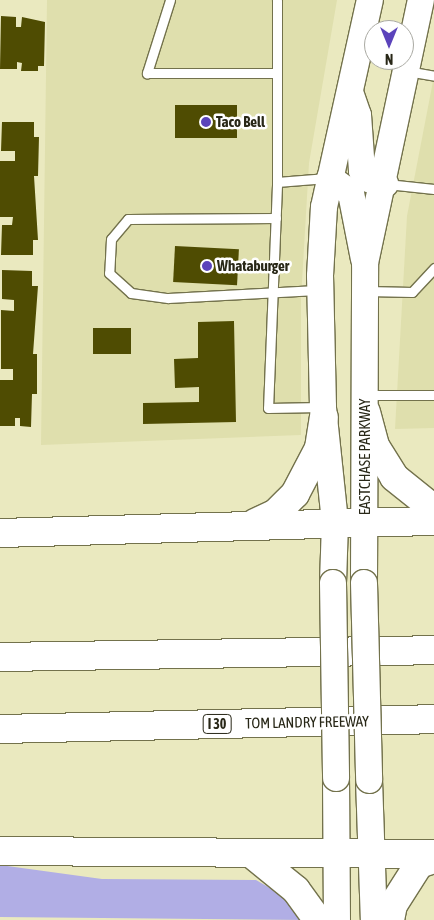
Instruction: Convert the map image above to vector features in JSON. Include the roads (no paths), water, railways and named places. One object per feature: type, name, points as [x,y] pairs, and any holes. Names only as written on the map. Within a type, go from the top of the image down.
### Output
[{"type":"highway","points":[[366,403],[375,446],[394,477],[434,509]]},
{"type":"highway","points":[[253,524],[276,513],[295,494],[319,448],[323,412]]},
{"type":"highway","points":[[0,533],[253,524],[434,521]]},
{"type":"highway","points":[[0,657],[434,650]]},
{"type":"highway","name":"TOM LANDRY FREEWAY","points":[[0,729],[434,719]]},
{"type":"highway","points":[[0,850],[253,855],[434,854]]},
{"type":"highway","points":[[253,855],[296,890],[318,920]]},
{"type":"highway","points":[[390,920],[393,905],[419,864],[434,859]]},
{"type":"main road","name":"EASTCHASE PARKWAY","points":[[337,920],[332,583],[335,522],[323,412],[320,290],[330,178],[370,0]]},
{"type":"main road","name":"EASTCHASE PARKWAY","points":[[414,42],[425,4]]},
{"type":"main road","name":"EASTCHASE PARKWAY","points":[[374,920],[370,854],[364,583],[365,262],[385,184],[406,70]]},
{"type":"main road","points":[[349,90],[358,115],[362,171],[369,179],[385,184]]},
{"type":"main road","points":[[330,178],[351,193],[365,262]]},
{"type":"lane","points":[[170,0],[147,73],[277,73]]},
{"type":"lane","points":[[277,0],[277,182],[268,408],[323,412]]},
{"type":"lane","points":[[406,70],[434,76]]},
{"type":"lane","points":[[277,182],[330,178]]},
{"type":"lane","points":[[385,184],[434,189]]},
{"type":"lane","points":[[276,218],[128,219],[111,239],[109,273],[131,293],[168,298],[273,294],[320,290]]},
{"type":"lane","points":[[364,291],[412,292],[434,268]]},
{"type":"lane","points":[[366,403],[434,395]]},
{"type":"place","name":"Taco Bell","points":[[206,122]]},
{"type":"place","name":"Whataburger","points":[[207,266]]}]
